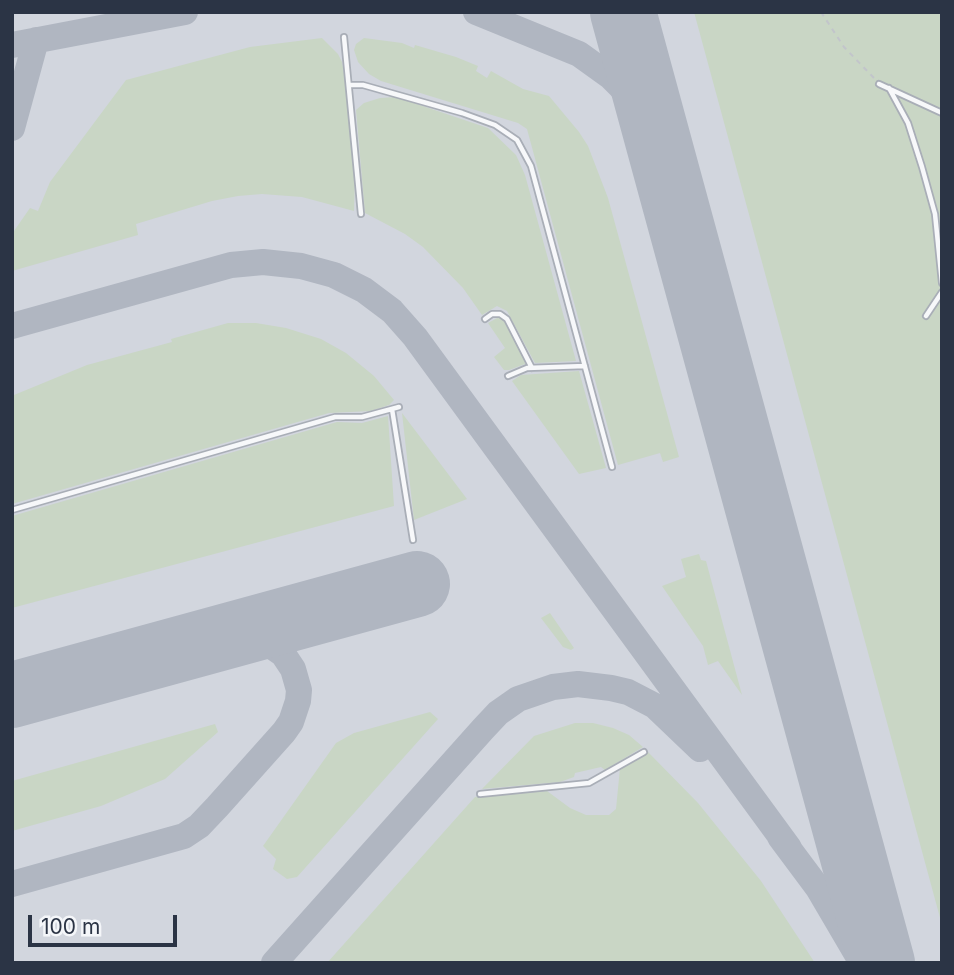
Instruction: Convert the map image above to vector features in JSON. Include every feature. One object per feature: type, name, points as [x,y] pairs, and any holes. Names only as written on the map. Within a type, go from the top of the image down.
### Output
[{"type":"lane","points":[[344,37],[360,214]]},
{"type":"lane","points":[[879,84],[942,113]]},
{"type":"lane","points":[[349,85],[363,85],[462,113],[495,125],[517,140],[531,166],[612,467]]},
{"type":"lane","points":[[889,89],[908,123],[935,214],[942,283]]},
{"type":"lane","points":[[926,316],[942,292]]},
{"type":"lane","points":[[485,319],[492,314],[500,314],[507,319],[532,368]]},
{"type":"lane","points":[[508,376],[532,368],[585,366]]},
{"type":"lane","points":[[12,510],[335,417],[362,417],[398,407]]},
{"type":"lane","points":[[392,409],[413,540]]},
{"type":"lane","points":[[480,794],[589,783],[644,752]]},
{"type":"path","points":[[821,12],[844,47],[879,84]]},
{"type":"shaded area","points":[[12,12],[942,12],[942,963],[12,963]]},
{"type":"green space","points":[[694,12],[942,12],[942,925]]},
{"type":"green space","points":[[322,38],[342,62],[355,178],[354,211],[302,197],[262,194],[238,196],[136,224],[138,235],[12,271],[14,231],[30,208],[38,211],[50,182],[126,80],[250,47]]},
{"type":"green space","points":[[364,38],[402,43],[414,48],[415,45],[456,57],[478,66],[476,71],[487,78],[491,71],[523,89],[549,96],[579,132],[588,146],[608,198],[679,457],[663,462],[660,453],[618,465],[527,129],[518,123],[381,81],[369,74],[358,62],[354,50],[356,44]]},
{"type":"green space","points":[[396,97],[488,128],[516,155],[525,175],[576,361],[535,363],[507,311],[497,306],[482,315],[463,288],[423,247],[405,234],[365,213],[356,110],[364,103]]},
{"type":"green space","points":[[499,317],[506,322],[526,361],[525,364],[509,370],[504,370],[494,357],[505,348],[488,323]]},
{"type":"green space","points":[[228,323],[256,323],[286,328],[321,339],[346,353],[374,376],[394,400],[389,405],[371,411],[329,413],[12,504],[14,395],[87,365],[172,342],[171,339]]},
{"type":"green space","points":[[579,371],[606,468],[579,474],[512,381],[521,375]]},
{"type":"green space","points":[[402,413],[467,499],[414,520]]},
{"type":"green space","points":[[388,416],[394,506],[12,608],[12,516],[337,422],[362,423]]},
{"type":"green space","points":[[699,554],[701,560],[706,561],[742,695],[718,661],[708,665],[703,646],[662,586],[686,577],[681,559]]},
{"type":"green space","points":[[550,613],[574,648],[571,650],[563,647],[541,618]]},
{"type":"green space","points":[[430,712],[438,719],[297,877],[287,879],[273,869],[276,859],[263,846],[336,743],[354,733]]},
{"type":"green space","points":[[575,723],[593,723],[613,728],[629,735],[643,747],[605,770],[601,767],[575,773],[574,777],[560,782],[482,789],[534,736]]},
{"type":"green space","points":[[215,724],[218,732],[165,779],[101,806],[12,831],[12,781]]},
{"type":"green space","points":[[648,752],[698,803],[761,881],[815,963],[327,963],[475,797],[547,791],[570,808],[586,815],[609,815],[616,809],[620,768]]},
{"type":"taxiway","points":[[12,45],[185,12]]},
{"type":"taxiway","points":[[476,12],[579,54],[611,77],[643,114],[666,169]]},
{"type":"taxiway","points":[[12,128],[36,40]]},
{"type":"taxiway","points":[[12,326],[231,265],[263,262],[301,266],[334,275],[364,290],[392,311],[415,337],[789,848]]},
{"type":"taxiway","points":[[12,884],[184,836],[199,826],[284,732],[291,722],[298,701],[299,690],[293,669],[283,654],[267,643],[249,637],[231,636]]},
{"type":"taxiway","points":[[274,963],[483,729],[498,713],[518,699],[553,687],[578,684],[628,692],[655,706],[700,749]]},
{"type":"taxiway","points":[[780,837],[818,888],[862,963]]},
{"type":"runway","points":[[623,12],[882,963]]},
{"type":"runway","points":[[12,695],[417,584]]}]
